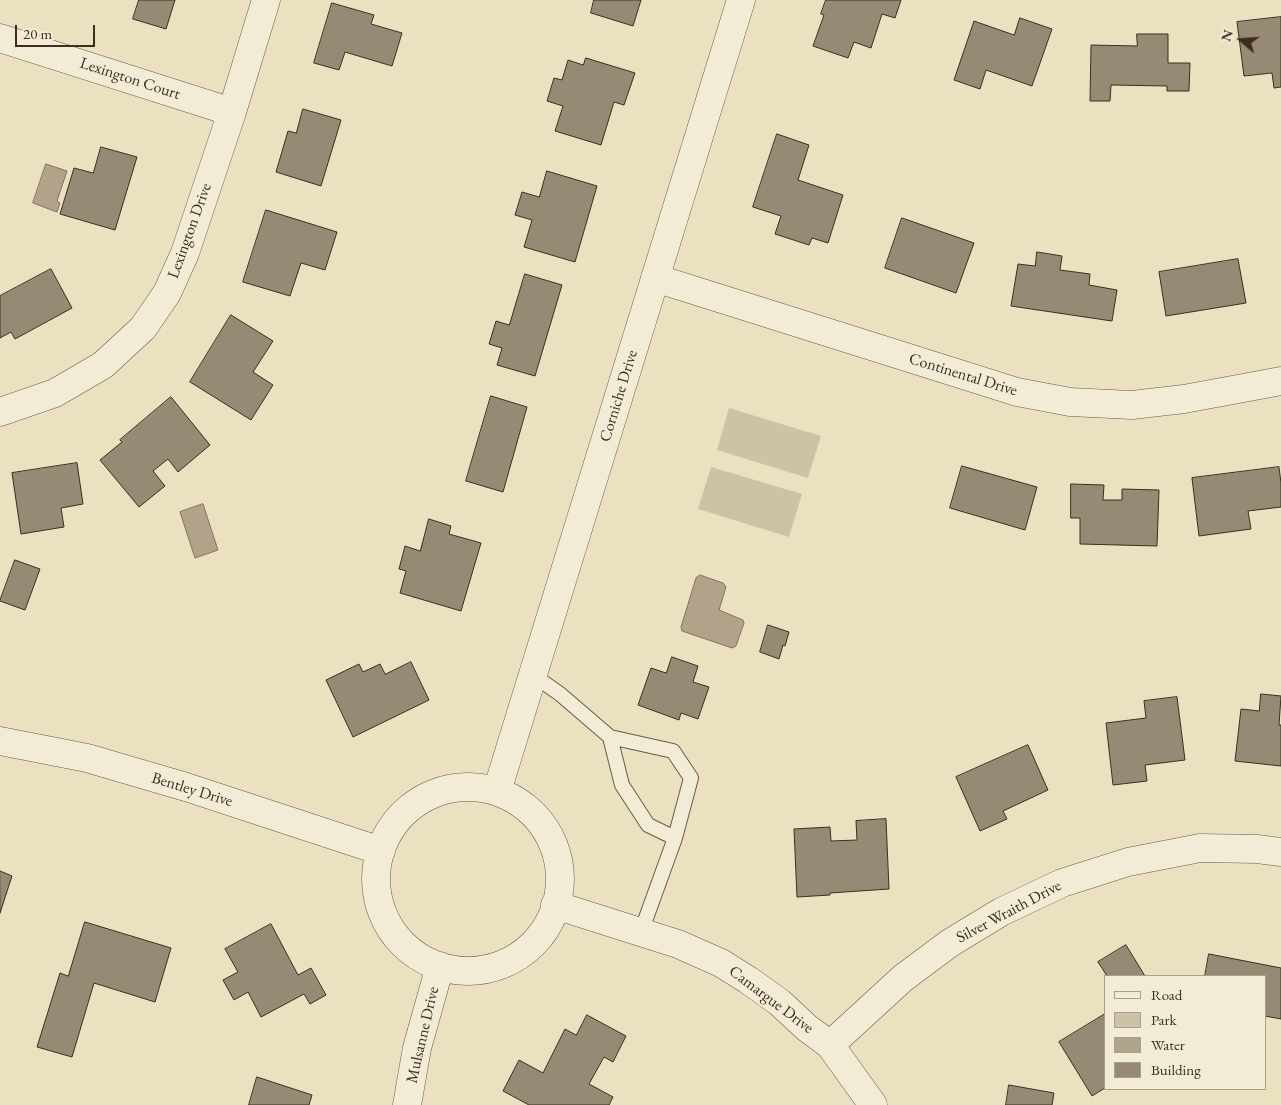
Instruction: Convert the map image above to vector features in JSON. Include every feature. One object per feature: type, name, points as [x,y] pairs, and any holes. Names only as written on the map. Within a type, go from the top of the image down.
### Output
[{"type":"street","name":"Lexington Drive","points":[[0,412],[55,393],[103,365],[143,328],[167,293],[185,253],[232,112],[266,0]]},
{"type":"street","name":"Corniche Drive","points":[[497,791],[741,0]]},
{"type":"street","name":"Lexington Court","points":[[0,38],[232,112]]},
{"type":"street","name":"Continental Drive","points":[[655,278],[1016,392],[1070,402],[1132,405],[1184,399],[1281,382]]},
{"type":"street","name":"Bentley Drive","points":[[0,741],[87,758],[186,787],[381,851]]},
{"type":"street","points":[[471,786],[497,791],[511,797],[533,812],[549,835],[558,856],[560,888],[552,917],[541,936],[524,952],[501,965],[482,970],[455,970],[433,964],[414,954],[402,943],[386,920],[378,896],[377,872],[381,851],[387,835],[402,815],[420,800],[441,791],[471,786]]},
{"type":"street","name":"Silver Wraith Drive","points":[[830,1045],[904,978],[950,943],[1001,912],[1062,883],[1128,862],[1200,848],[1257,849],[1281,852]]},
{"type":"street","name":"Camargue Drive","points":[[555,905],[678,944],[721,963],[771,997],[830,1045],[873,1105]]},
{"type":"street","name":"Mulsanne Drive","points":[[407,1105],[417,1048],[440,966]]},
{"type":"lane","points":[[533,675],[560,694],[610,737],[673,751],[691,778],[675,838],[641,932]]},
{"type":"lane","points":[[610,737],[622,785],[648,825],[675,838]]},
{"type":"green space","points":[[729,408],[821,436],[808,478],[717,450]]},
{"type":"green space","points":[[711,467],[802,494],[789,537],[698,509]]},
{"type":"water","points":[[46,164],[67,171],[57,201],[60,203],[57,212],[33,203]]},
{"type":"water","points":[[203,504],[218,550],[195,558],[180,512]]},
{"type":"water","points":[[700,575],[723,583],[726,587],[719,610],[743,620],[744,623],[736,646],[732,648],[682,631],[681,627],[696,578]]},
{"type":"building","points":[[139,0],[175,0],[166,29],[133,19]]},
{"type":"building","points":[[594,0],[641,0],[633,26],[591,13]]},
{"type":"building","points":[[826,0],[901,0],[895,18],[882,14],[871,48],[854,42],[848,58],[813,46],[824,15],[821,14]]},
{"type":"building","points":[[332,3],[374,15],[371,24],[402,33],[392,66],[345,52],[339,70],[314,63]]},
{"type":"building","points":[[1281,17],[1281,87],[1274,88],[1272,73],[1244,76],[1237,22]]},
{"type":"building","points":[[1020,18],[1052,29],[1032,86],[986,70],[980,89],[954,80],[974,21],[1014,35]]},
{"type":"building","points":[[1137,34],[1168,34],[1168,63],[1190,63],[1189,91],[1167,91],[1167,86],[1111,85],[1110,101],[1090,101],[1091,45],[1137,46]]},
{"type":"building","points":[[586,58],[635,73],[624,105],[614,102],[601,145],[555,131],[563,106],[547,101],[554,78],[562,80],[568,60],[583,65]]},
{"type":"building","points":[[303,109],[341,120],[321,186],[276,172],[288,131],[296,133]]},
{"type":"building","points":[[777,134],[809,145],[798,180],[843,195],[828,243],[812,238],[809,245],[775,234],[781,216],[753,207]]},
{"type":"building","points":[[101,147],[137,157],[115,230],[60,214],[74,168],[93,173]]},
{"type":"building","points":[[547,171],[597,186],[575,262],[524,247],[532,220],[515,215],[522,192],[539,197]]},
{"type":"building","points":[[266,210],[337,232],[325,270],[301,263],[290,296],[243,282]]},
{"type":"building","points":[[902,218],[974,243],[956,293],[885,268]]},
{"type":"building","points":[[1037,252],[1062,256],[1060,270],[1090,274],[1089,285],[1117,290],[1112,321],[1011,306],[1018,264],[1035,266]]},
{"type":"building","points":[[1238,259],[1246,303],[1166,316],[1159,272]]},
{"type":"building","points":[[51,269],[72,308],[15,339],[11,332],[0,338],[0,296]]},
{"type":"building","points":[[525,274],[562,285],[535,376],[497,365],[502,348],[489,344],[496,321],[509,325]]},
{"type":"building","points":[[231,315],[273,341],[253,372],[273,385],[251,420],[190,382]]},
{"type":"building","points":[[491,396],[527,407],[503,492],[466,481]]},
{"type":"building","points":[[171,397],[210,445],[178,472],[168,459],[153,471],[165,486],[139,507],[100,460],[122,442],[120,440]]},
{"type":"building","points":[[77,463],[83,504],[61,508],[64,527],[21,534],[12,473]]},
{"type":"building","points":[[962,466],[1037,487],[1025,530],[950,508]]},
{"type":"building","points":[[1279,467],[1281,507],[1248,511],[1251,529],[1199,536],[1192,478]]},
{"type":"building","points":[[1071,484],[1104,485],[1103,500],[1122,500],[1122,489],[1159,490],[1157,546],[1080,544],[1080,518],[1071,518]]},
{"type":"building","points":[[429,519],[451,526],[449,534],[481,543],[461,611],[400,593],[406,571],[399,569],[405,546],[420,551]]},
{"type":"building","points":[[15,560],[40,569],[25,610],[0,601]]},
{"type":"building","points":[[768,625],[789,632],[779,659],[760,652]]},
{"type":"building","points":[[672,657],[698,666],[693,682],[709,687],[698,719],[681,713],[679,720],[638,705],[651,668],[666,673]]},
{"type":"building","points":[[411,662],[429,700],[353,737],[326,680],[359,664],[363,672],[380,664],[385,674]]},
{"type":"building","points":[[1261,694],[1281,696],[1279,725],[1281,725],[1281,766],[1235,761],[1241,709],[1259,711]]},
{"type":"building","points":[[1177,697],[1185,760],[1145,765],[1147,781],[1113,785],[1106,723],[1146,718],[1144,701]]},
{"type":"building","points":[[1028,745],[1048,790],[1003,811],[1007,819],[980,831],[956,777]]},
{"type":"building","points":[[886,819],[889,889],[797,897],[794,829],[830,827],[831,841],[857,840],[856,821]]},
{"type":"building","points":[[0,871],[12,876],[0,913]]},
{"type":"building","points":[[85,922],[171,948],[155,1002],[94,983],[72,1057],[37,1047],[60,973],[68,976]]},
{"type":"building","points":[[271,924],[298,975],[311,968],[326,995],[310,1004],[304,994],[261,1017],[248,992],[234,1000],[223,980],[238,972],[225,949]]},
{"type":"building","points":[[1126,945],[1144,975],[1106,975],[1098,962]]},
{"type":"building","points":[[1209,954],[1281,968],[1281,1019],[1266,1016],[1266,975],[1205,975]]},
{"type":"building","points":[[587,1015],[626,1036],[613,1062],[604,1057],[589,1084],[613,1097],[609,1105],[529,1105],[503,1091],[519,1060],[543,1073],[565,1029],[576,1035]]},
{"type":"building","points":[[1104,1015],[1104,1089],[1092,1096],[1059,1042]]},
{"type":"building","points":[[257,1077],[312,1095],[309,1105],[249,1105]]},
{"type":"building","points":[[1009,1085],[1054,1093],[1052,1105],[1006,1105]]}]
